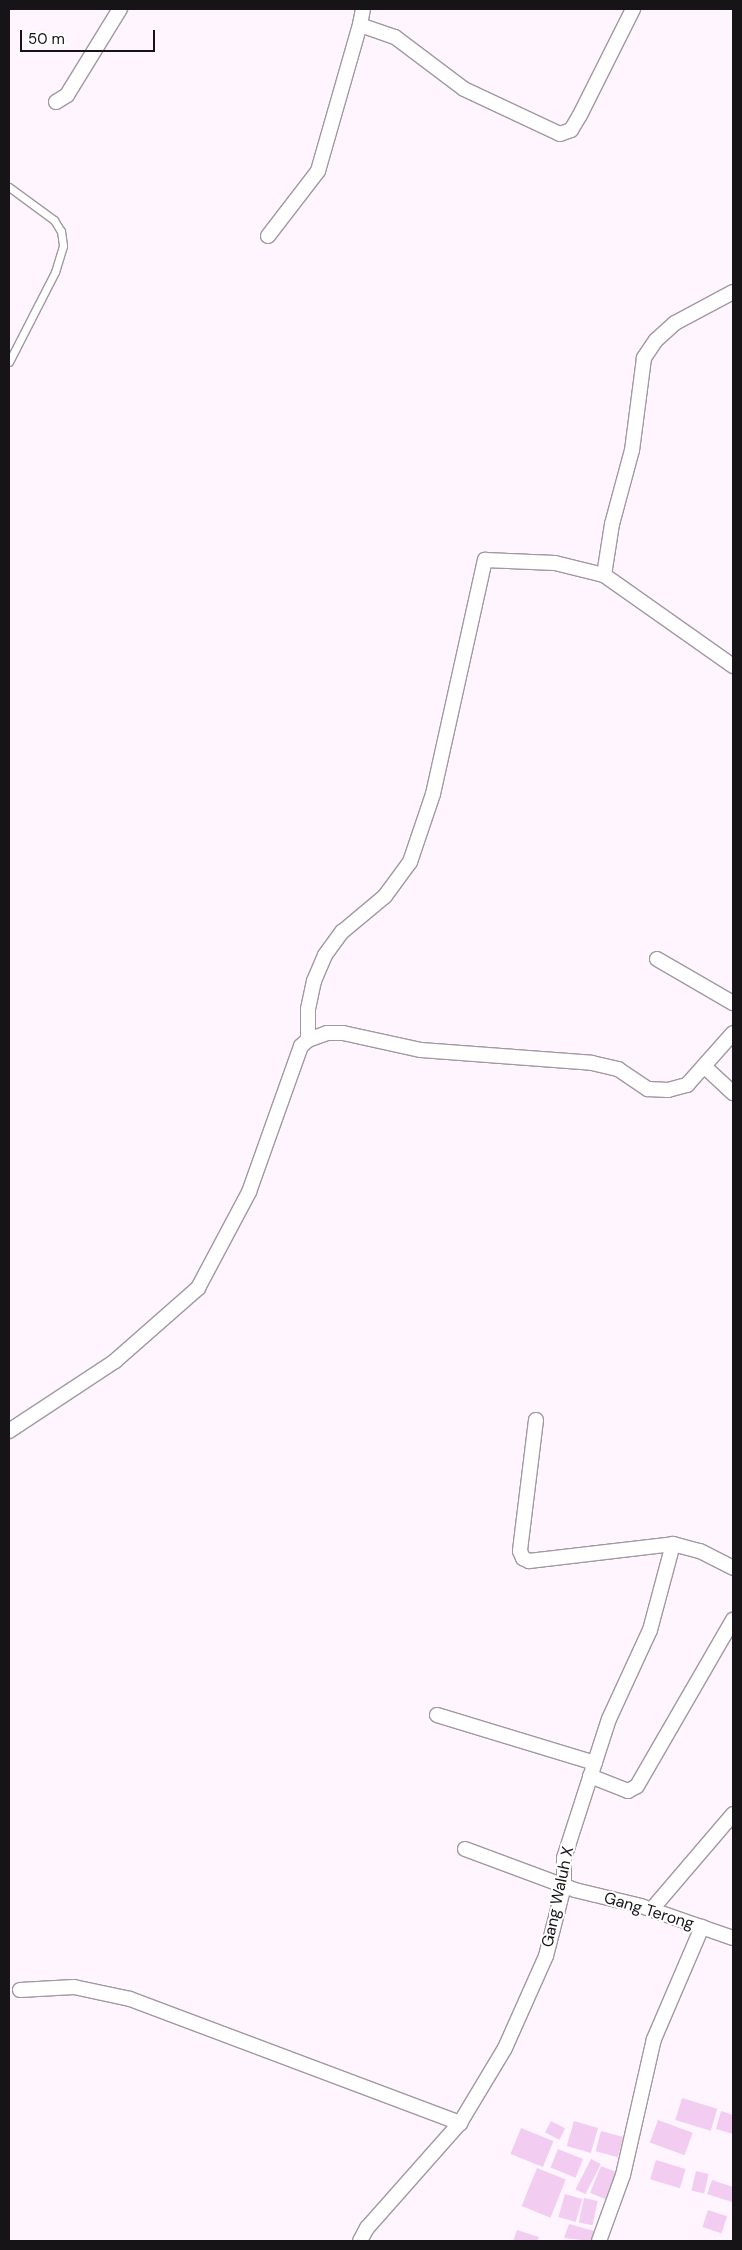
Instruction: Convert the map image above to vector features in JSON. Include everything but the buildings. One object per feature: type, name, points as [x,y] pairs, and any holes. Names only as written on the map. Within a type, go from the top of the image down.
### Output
[{"type":"street","points":[[56,102],[67,95],[120,9]]},
{"type":"street","points":[[268,236],[318,171],[363,9]]},
{"type":"street","points":[[360,25],[395,37],[464,89],[560,134],[571,130],[580,115],[633,9]]},
{"type":"street","points":[[604,575],[612,524],[632,450],[644,358],[656,340],[675,323],[733,292]]},
{"type":"street","points":[[308,1040],[308,1008],[314,980],[325,955],[342,932],[385,896],[410,862],[433,794],[485,560],[555,564],[604,575],[733,666]]},
{"type":"street","points":[[657,959],[733,1003]]},
{"type":"street","points":[[9,1431],[115,1361],[198,1288],[249,1192],[301,1046],[308,1040],[327,1033],[343,1033],[421,1050],[592,1063],[618,1070],[648,1089],[668,1090],[687,1085],[706,1068],[733,1033]]},
{"type":"street","points":[[706,1068],[733,1093]]},
{"type":"street","points":[[536,1420],[520,1552],[523,1558],[529,1561],[673,1544],[700,1551],[733,1568]]},
{"type":"street","name":"Gang Waluh X","points":[[360,2241],[367,2228],[460,2123],[505,2048],[546,1956],[564,1886],[564,1858],[609,1719],[650,1630],[673,1544]]},
{"type":"street","points":[[590,1776],[628,1791],[637,1786],[733,1620]]},
{"type":"street","points":[[437,1716],[595,1763]]},
{"type":"street","points":[[652,1909],[733,1814]]},
{"type":"street","name":"Gang Terong","points":[[465,1849],[564,1886],[652,1909],[733,1938]]},
{"type":"street","points":[[600,2241],[623,2175],[654,2039],[702,1927]]},
{"type":"street","points":[[20,1990],[74,1987],[130,1999],[460,2123]]},
{"type":"lane","points":[[9,187],[54,220],[61,231],[63,246],[55,272],[9,362]]}]
